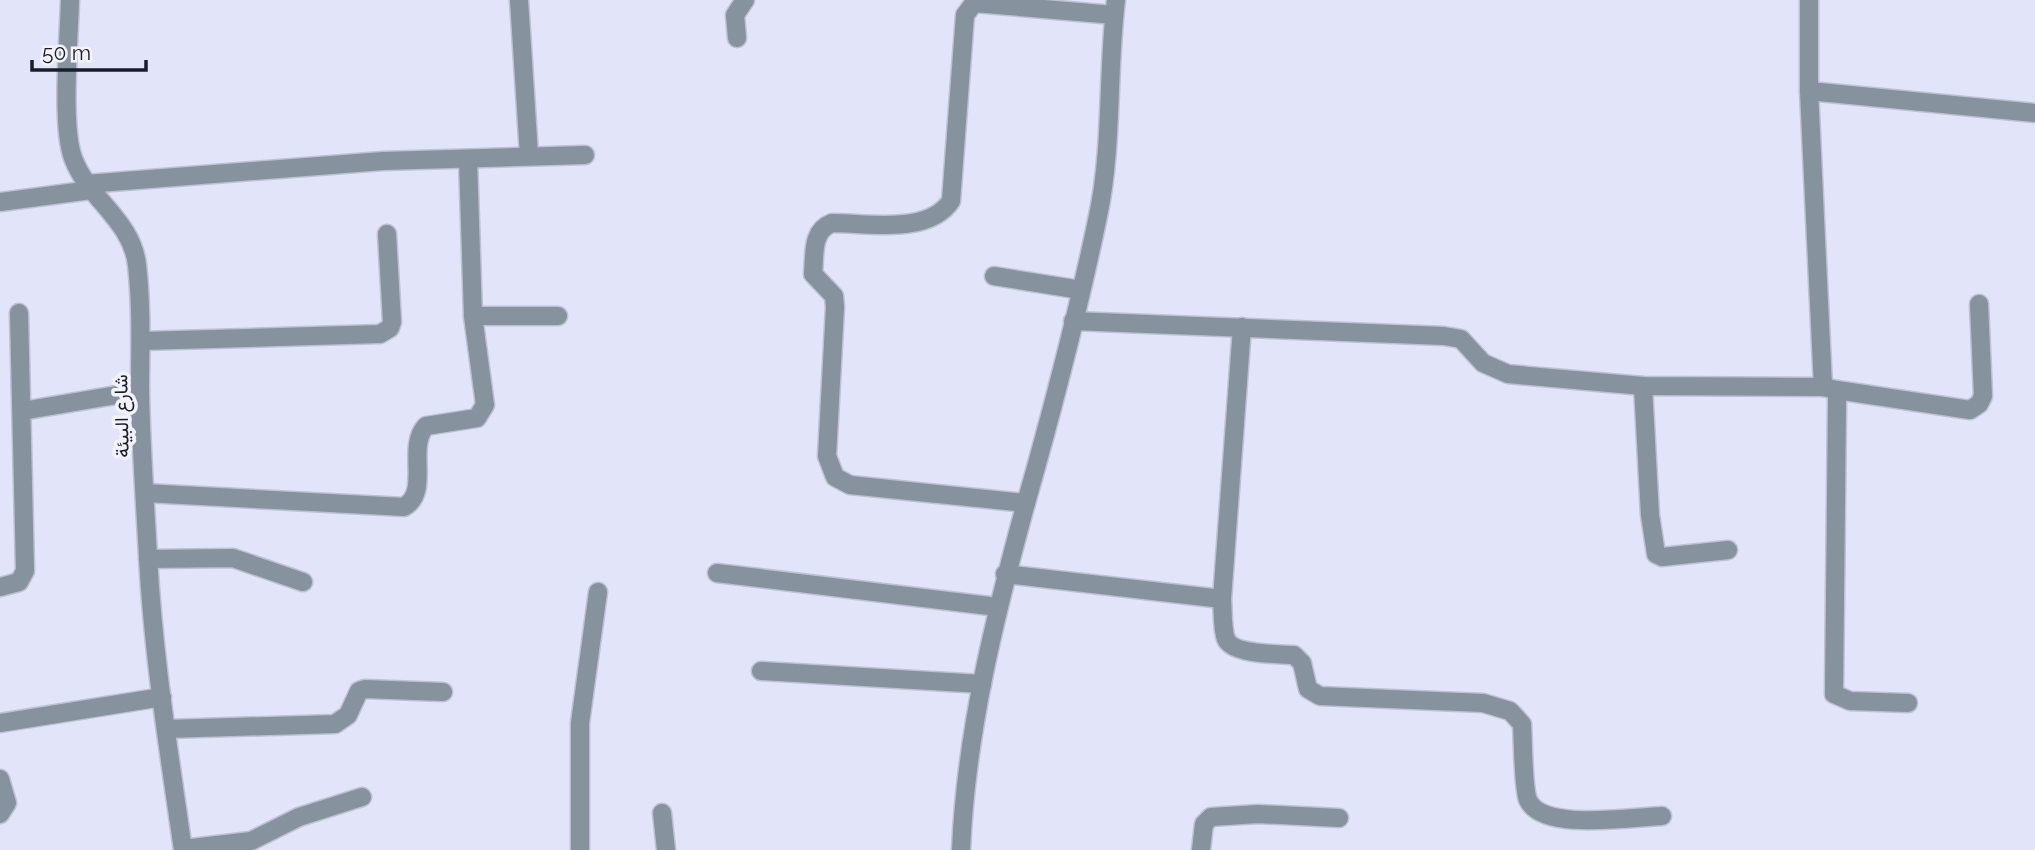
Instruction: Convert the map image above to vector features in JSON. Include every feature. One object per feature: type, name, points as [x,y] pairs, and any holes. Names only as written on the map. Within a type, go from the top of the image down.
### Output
[{"type":"street","name":"شارع البيئة","points":[[70,0],[68,129],[73,157],[88,187],[121,224],[132,244],[142,341],[140,391],[148,559],[162,697],[183,850]]},
{"type":"street","points":[[519,0],[529,155]]},
{"type":"street","points":[[737,38],[735,15],[745,0]]},
{"type":"street","points":[[1809,0],[1810,91],[1830,388],[1834,694],[1850,701],[1908,703]]},
{"type":"street","points":[[961,850],[962,818],[982,684],[1005,574],[1027,503],[1081,290],[1106,174],[1115,8],[974,3],[965,15],[951,201],[943,212],[929,221],[832,223],[823,226],[817,234],[813,274],[831,291],[835,307],[827,456],[835,477],[850,485],[1027,503]]},
{"type":"street","points":[[1810,91],[2035,113]]},
{"type":"street","points":[[0,202],[88,187],[355,162],[585,155]]},
{"type":"street","points":[[145,493],[404,507],[416,491],[421,431],[426,426],[477,418],[485,405],[473,316],[468,159]]},
{"type":"street","points":[[142,341],[380,334],[392,322],[387,233]]},
{"type":"street","points":[[994,276],[1081,290]]},
{"type":"street","points":[[1073,321],[1444,336],[1461,339],[1483,363],[1496,371],[1643,386],[1830,388],[1970,410],[1979,404],[1983,396],[1979,304]]},
{"type":"street","points":[[0,587],[19,582],[25,572],[19,313]]},
{"type":"street","points":[[473,316],[558,316]]},
{"type":"street","points":[[1242,327],[1222,600],[1226,639],[1231,645],[1245,651],[1294,655],[1301,663],[1308,689],[1320,696],[1483,703],[1510,711],[1522,724],[1528,800],[1541,815],[1562,820],[1662,816]]},
{"type":"street","points":[[1643,386],[1650,514],[1656,554],[1662,557],[1728,550]]},
{"type":"street","points":[[22,411],[140,391]]},
{"type":"street","points":[[148,559],[233,558],[303,582]]},
{"type":"street","points":[[717,573],[998,607]]},
{"type":"street","points":[[1005,574],[1222,600]]},
{"type":"street","points":[[580,850],[580,723],[598,592]]},
{"type":"street","points":[[761,671],[982,684]]},
{"type":"street","points":[[167,729],[335,724],[348,715],[359,691],[443,692]]},
{"type":"street","points":[[0,723],[162,697]]},
{"type":"street","points":[[0,779],[6,803],[0,814]]},
{"type":"street","points":[[183,850],[251,841],[299,817],[362,797]]},
{"type":"street","points":[[662,813],[666,850]]},
{"type":"street","points":[[1201,850],[1204,824],[1211,817],[1258,814],[1339,818]]}]
